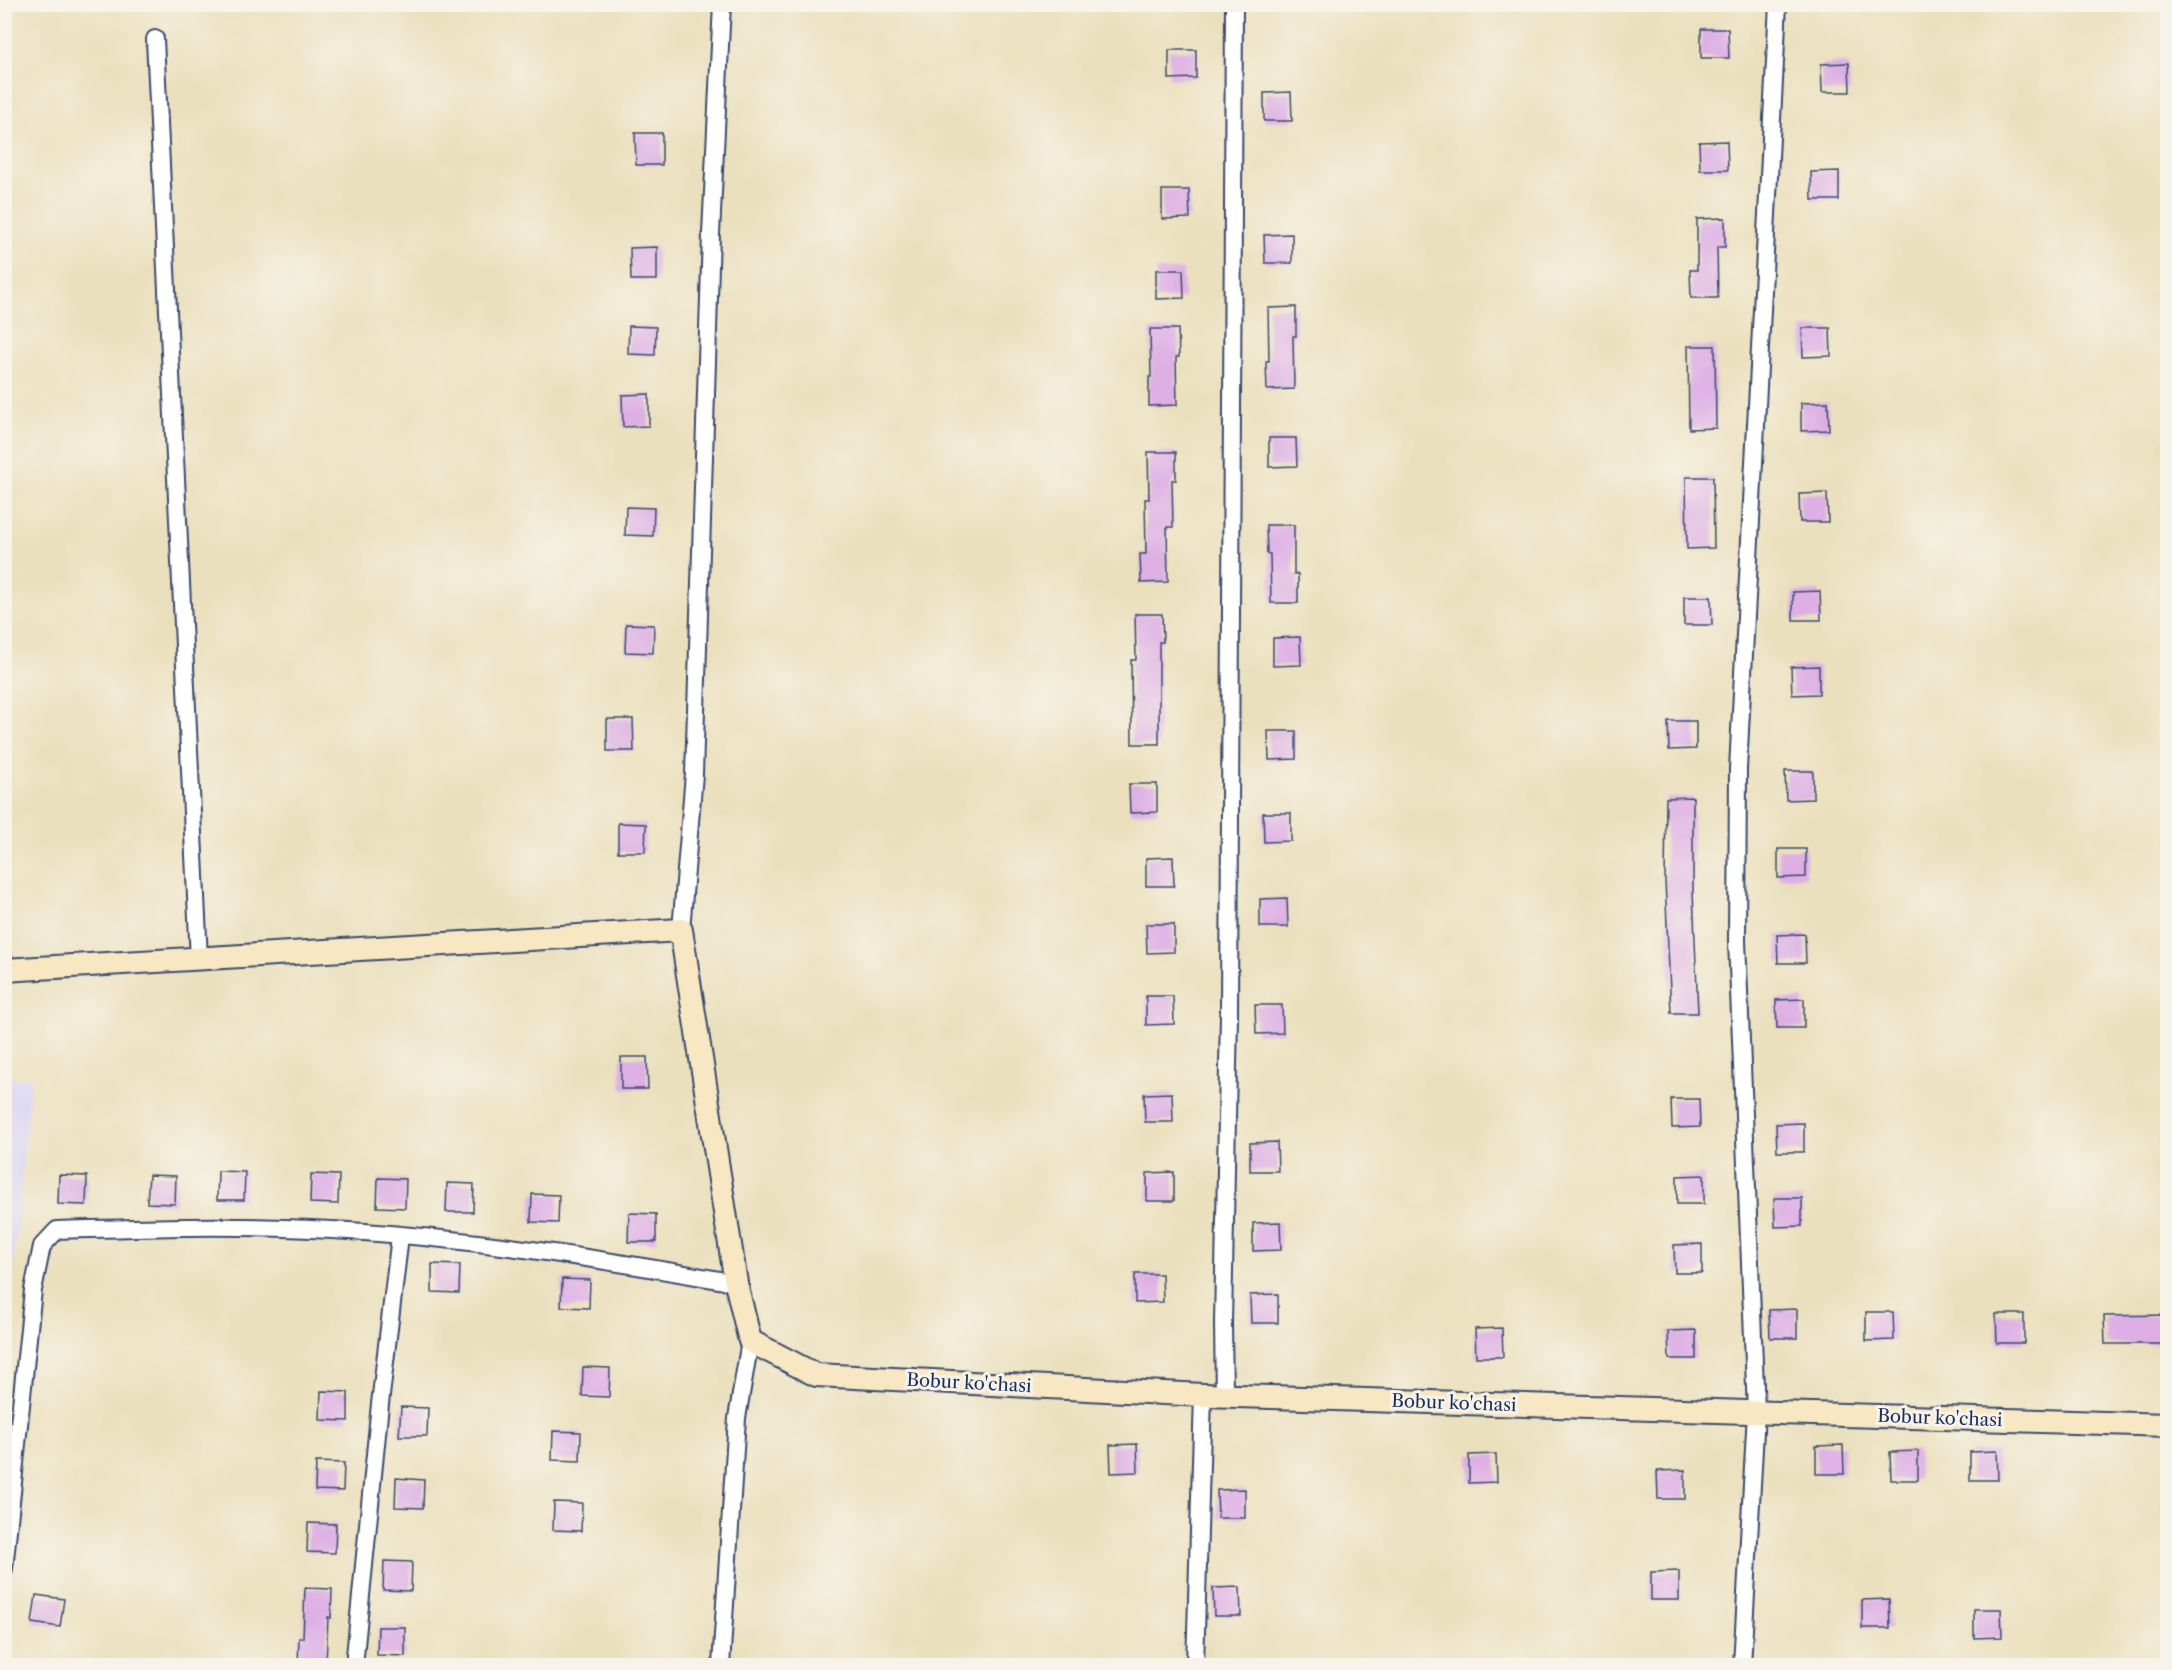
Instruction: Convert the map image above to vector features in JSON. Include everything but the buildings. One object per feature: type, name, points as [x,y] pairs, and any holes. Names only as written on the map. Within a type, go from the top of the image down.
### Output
[{"type":"street","points":[[721,1665],[737,1418],[750,1341],[736,1283],[681,930],[694,774],[711,234],[722,4]]},
{"type":"street","points":[[1195,1665],[1214,1395],[1222,1323],[1229,1004],[1234,4]]},
{"type":"street","points":[[1742,1665],[1756,1412],[1737,941],[1738,769],[1778,4]]},
{"type":"street","points":[[155,39],[199,959]]},
{"type":"street","points":[[4,970],[681,930]]},
{"type":"street","points":[[4,1569],[10,1458],[33,1290],[42,1246],[57,1230],[285,1228],[400,1236],[647,1267],[736,1283]]},
{"type":"street","points":[[354,1665],[400,1236]]},
{"type":"street","name":"Bobur ko'chasi","points":[[750,1341],[816,1375],[1214,1395],[2168,1425]]},
{"type":"shaded area","points":[[31,1078],[5,1349],[5,1079]]}]
